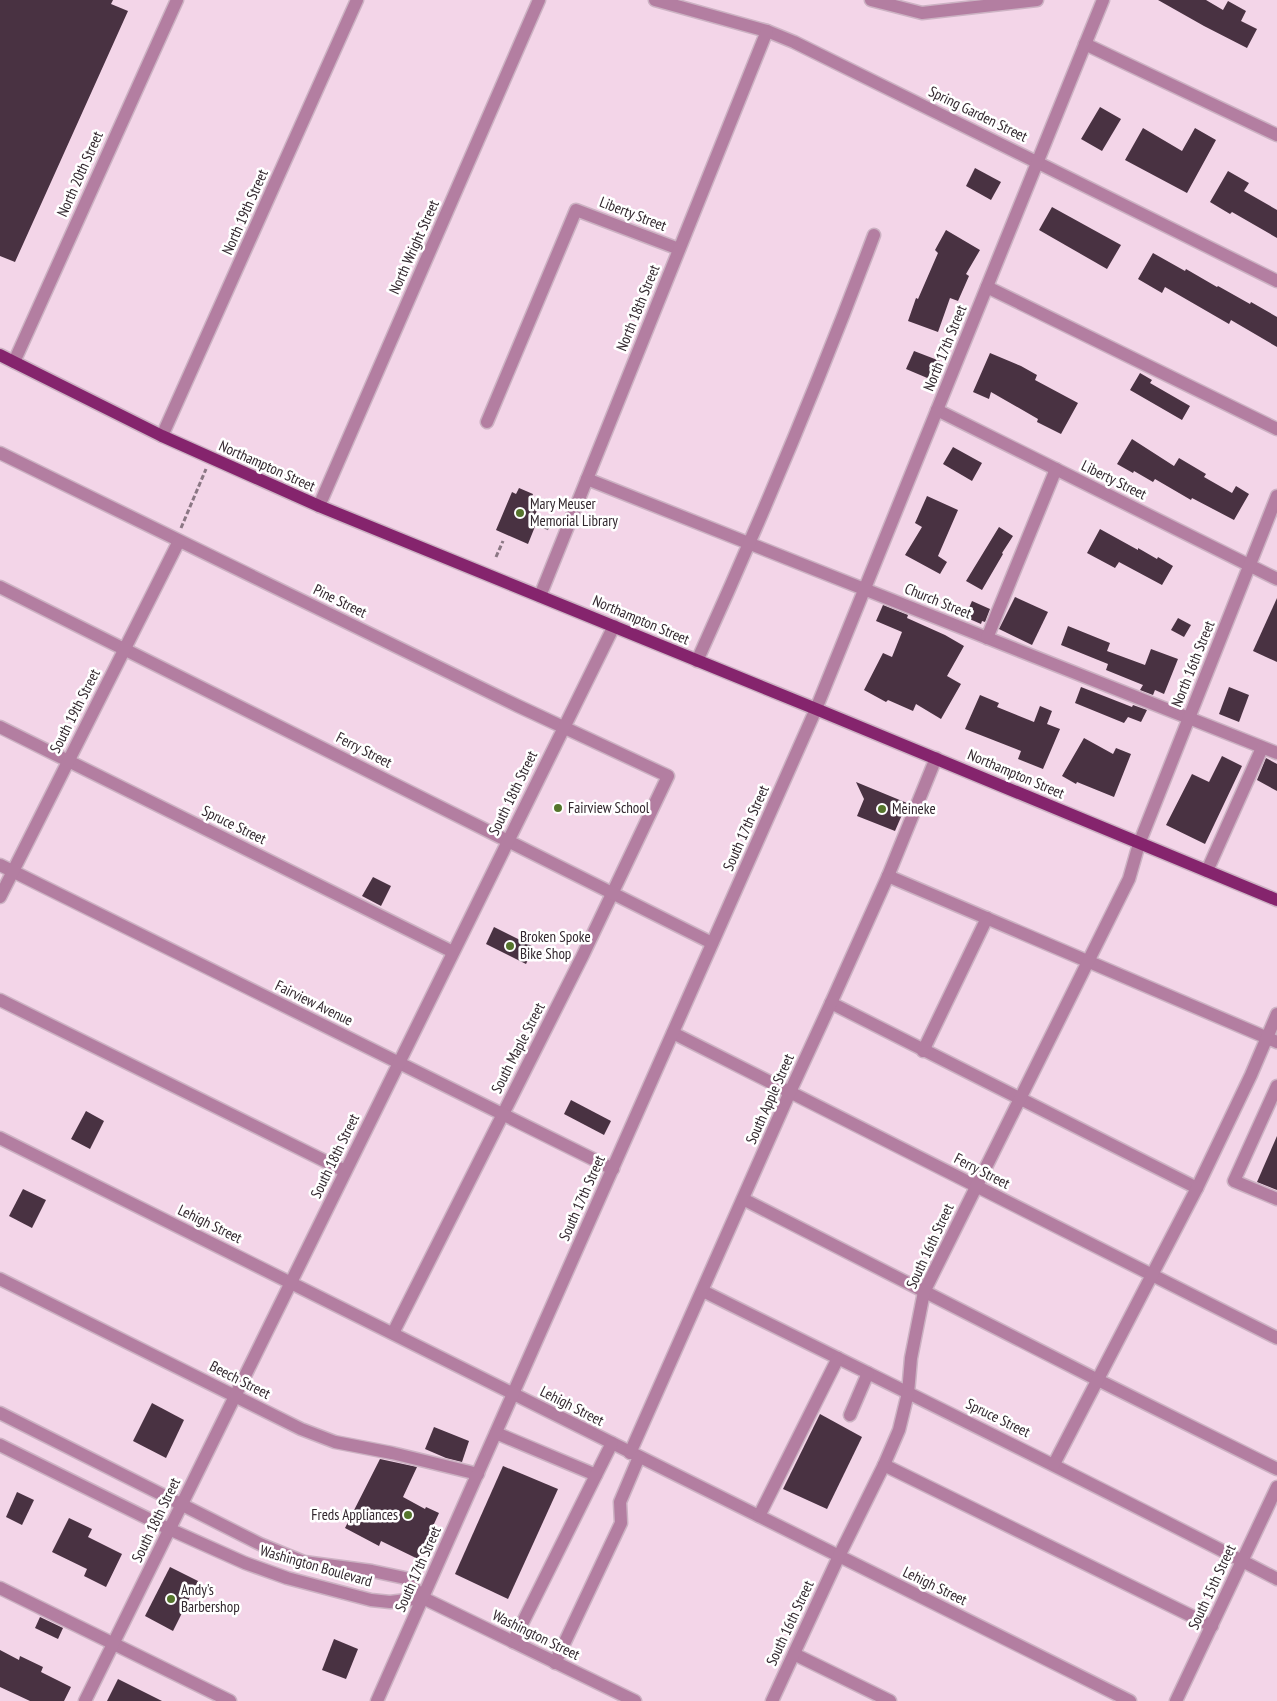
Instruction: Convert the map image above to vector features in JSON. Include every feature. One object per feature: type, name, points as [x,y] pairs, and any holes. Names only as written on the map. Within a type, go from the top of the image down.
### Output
[{"type":"main road","name":"Northampton Street","points":[[0,355],[162,436],[319,506],[936,758],[1277,900]]},
{"type":"street","name":"North 20th Street","points":[[14,362],[177,0]]},
{"type":"street","name":"North 19th Street","points":[[162,436],[357,0]]},
{"type":"street","name":"North Wright Street","points":[[319,506],[539,0]]},
{"type":"street","name":"Spring Garden Street","points":[[655,0],[767,31],[794,42],[1038,161],[1277,281]]},
{"type":"street","points":[[871,0],[922,13],[1037,0]]},
{"type":"street","name":"North 17th Street","points":[[816,709],[1102,0]]},
{"type":"street","name":"North 18th Street","points":[[540,596],[767,31]]},
{"type":"street","points":[[1085,44],[1277,136]]},
{"type":"street","name":"Liberty Street","points":[[487,422],[576,210],[679,249]]},
{"type":"street","points":[[697,662],[750,544],[853,292],[874,235]]},
{"type":"street","points":[[987,287],[1277,428]]},
{"type":"street","name":"Liberty Street","points":[[937,410],[1277,579]]},
{"type":"street","name":"Pine Street","points":[[0,452],[518,706],[668,776]]},
{"type":"street","points":[[987,638],[1056,469]]},
{"type":"street","name":"Church Street","points":[[587,479],[1277,753]]},
{"type":"street","name":"North 16th Street","points":[[1139,844],[1277,496]]},
{"type":"street","name":"South 19th Street","points":[[0,897],[179,541]]},
{"type":"street","name":"Ferry Street","points":[[0,586],[712,943]]},
{"type":"street","name":"South 18th Street","points":[[85,1701],[614,626]]},
{"type":"street","name":"South 17th Street","points":[[377,1701],[816,709]]},
{"type":"street","name":"Spruce Street","points":[[0,727],[453,952]]},
{"type":"street","points":[[1207,871],[1262,748]]},
{"type":"street","name":"South Apple Street","points":[[556,1662],[621,1523],[620,1502],[635,1455],[703,1291],[790,1092],[888,876],[936,758]]},
{"type":"street","name":"South Maple Street","points":[[393,1333],[583,955],[668,776]]},
{"type":"street","name":"South 16th Street","points":[[772,1701],[899,1430],[908,1393],[911,1358],[924,1292],[1129,879],[1139,844]]},
{"type":"street","name":"Fairview Avenue","points":[[0,865],[613,1169]]},
{"type":"street","points":[[888,876],[1272,1039]]},
{"type":"street","points":[[923,1051],[987,918]]},
{"type":"street","points":[[0,1000],[345,1172]]},
{"type":"street","points":[[831,1004],[1197,1188]]},
{"type":"street","points":[[1054,1464],[1272,1039],[1277,1014]]},
{"type":"street","name":"Ferry Street","points":[[673,1033],[1277,1338]]},
{"type":"street","points":[[1277,1086],[1234,1181],[1277,1199]]},
{"type":"street","name":"Lehigh Street","points":[[0,1138],[1130,1701]]},
{"type":"street","points":[[743,1199],[1277,1469]]},
{"type":"street","name":"Beech Street","points":[[0,1280],[301,1429],[335,1442],[392,1453],[478,1474]]},
{"type":"street","name":"Spruce Street","points":[[703,1291],[1054,1464],[1277,1579]]},
{"type":"street","points":[[759,1516],[838,1358]]},
{"type":"street","points":[[850,1414],[868,1373]]},
{"type":"street","name":"Washington Boulevard","points":[[0,1413],[226,1528],[304,1562],[372,1571],[405,1578],[423,1598]]},
{"type":"street","points":[[496,1434],[596,1476]]},
{"type":"street","points":[[513,1642],[612,1443]]},
{"type":"street","name":"Washington Boulevard","points":[[0,1445],[169,1529],[245,1563],[287,1578],[371,1600],[390,1602],[423,1598]]},
{"type":"street","points":[[884,1465],[1212,1626]]},
{"type":"street","name":"South 15th Street","points":[[1176,1701],[1277,1487]]},
{"type":"street","points":[[0,1588],[230,1701]]},
{"type":"street","name":"Washington Street","points":[[423,1598],[635,1701]]},
{"type":"street","points":[[794,1654],[890,1701]]},
{"type":"path","points":[[179,541],[180,530],[185,516],[211,458]]},
{"type":"path","points":[[537,524],[549,529]]},
{"type":"path","points":[[496,557],[502,541]]},
{"type":"building","points":[[0,0],[113,0],[111,4],[128,11],[15,262],[0,256]]},
{"type":"building","points":[[1158,0],[1206,0],[1223,10],[1228,1],[1246,11],[1241,21],[1257,29],[1247,48]]},
{"type":"building","points":[[1100,107],[1121,119],[1102,151],[1081,139]]},
{"type":"building","points":[[1143,128],[1182,151],[1195,128],[1216,140],[1187,193],[1125,160]]},
{"type":"building","points":[[975,168],[1001,182],[991,200],[966,186]]},
{"type":"building","points":[[1228,171],[1249,183],[1244,191],[1277,210],[1277,238],[1232,212],[1230,214],[1210,202]]},
{"type":"building","points":[[1052,207],[1121,245],[1107,269],[1039,230]]},
{"type":"building","points":[[946,230],[980,250],[966,274],[969,276],[958,301],[950,298],[938,332],[908,321],[916,298],[918,299],[938,253],[935,250]]},
{"type":"building","points":[[1153,253],[1277,317],[1277,347],[1231,320],[1229,324],[1165,287],[1162,293],[1138,279]]},
{"type":"building","points":[[914,351],[940,361],[932,380],[906,369]]},
{"type":"building","points":[[990,353],[1037,375],[1035,380],[1078,403],[1061,434],[1037,422],[1038,419],[991,392],[989,399],[973,392]]},
{"type":"building","points":[[1140,373],[1152,380],[1150,383],[1190,406],[1182,420],[1130,390]]},
{"type":"building","points":[[1132,439],[1174,466],[1179,458],[1206,474],[1204,477],[1232,493],[1236,486],[1249,494],[1234,520],[1192,498],[1191,500],[1155,479],[1153,482],[1117,464]]},
{"type":"building","points":[[953,447],[982,463],[972,481],[943,464]]},
{"type":"building","name":"Mary Meuser Memorial Library","points":[[519,488],[533,494],[531,499],[540,503],[532,523],[536,524],[528,544],[496,530],[512,492],[516,494]]},
{"type":"building","points":[[927,496],[958,510],[938,556],[947,562],[940,574],[905,555],[922,527],[915,523]]},
{"type":"building","points":[[999,527],[1013,536],[982,590],[966,581]]},
{"type":"building","points":[[1100,529],[1138,550],[1138,548],[1173,566],[1162,585],[1119,562],[1115,568],[1087,553]]},
{"type":"building","points":[[1015,597],[1048,612],[1032,645],[999,629]]},
{"type":"building","points":[[1277,598],[1277,662],[1253,651]]},
{"type":"building","points":[[972,601],[990,609],[985,622],[982,621],[981,624],[965,617]]},
{"type":"building","points":[[883,605],[908,615],[907,618],[964,646],[947,676],[961,684],[941,719],[916,704],[913,711],[888,700],[886,702],[864,690],[883,653],[892,657],[902,632],[876,621]]},
{"type":"building","points":[[1178,618],[1191,625],[1184,637],[1171,630]]},
{"type":"building","points":[[1068,626],[1110,643],[1107,651],[1145,665],[1151,649],[1178,659],[1164,694],[1155,690],[1153,695],[1140,690],[1143,685],[1106,670],[1108,664],[1061,645]]},
{"type":"building","points":[[1081,687],[1132,707],[1133,705],[1147,710],[1141,722],[1128,717],[1124,723],[1075,703]]},
{"type":"building","points":[[1229,687],[1249,695],[1239,722],[1219,714]]},
{"type":"building","points":[[980,695],[999,703],[997,707],[1034,722],[1040,706],[1052,711],[1047,724],[1060,729],[1043,769],[1018,759],[1021,751],[965,729]]},
{"type":"building","points":[[1084,738],[1113,754],[1116,748],[1131,754],[1114,797],[1077,782],[1076,784],[1062,776]]},
{"type":"building","points":[[1222,756],[1242,766],[1205,844],[1166,825],[1192,774],[1209,782]]},
{"type":"building","points":[[1266,758],[1277,764],[1277,791],[1257,780]]},
{"type":"building","name":"Meineke","points":[[856,782],[907,803],[895,831],[857,816],[864,799]]},
{"type":"building","points":[[373,877],[391,886],[381,906],[362,896]]},
{"type":"building","name":"Broken Spoke Bike Shop","points":[[494,927],[534,947],[526,964],[486,944]]},
{"type":"building","points":[[571,1100],[611,1121],[604,1135],[564,1114]]},
{"type":"building","points":[[86,1111],[104,1121],[90,1149],[71,1139]]},
{"type":"building","points":[[1277,1136],[1277,1190],[1257,1182]]},
{"type":"building","points":[[23,1189],[46,1200],[32,1228],[9,1216]]},
{"type":"building","points":[[152,1403],[184,1420],[166,1458],[133,1441]]},
{"type":"building","points":[[820,1414],[862,1437],[827,1509],[783,1489]]},
{"type":"building","points":[[434,1427],[469,1441],[462,1462],[446,1458],[425,1449]]},
{"type":"building","points":[[380,1459],[417,1467],[403,1497],[425,1509],[426,1507],[439,1513],[418,1559],[381,1541],[379,1546],[345,1528]]},
{"type":"building","points":[[503,1466],[558,1489],[508,1599],[455,1574]]},
{"type":"building","points":[[17,1492],[34,1500],[22,1525],[6,1517]]},
{"type":"building","points":[[69,1518],[92,1529],[88,1537],[122,1554],[106,1587],[84,1576],[87,1569],[52,1552]]},
{"type":"building","name":"Andy's Barbershop","points":[[170,1567],[198,1581],[173,1631],[145,1616]]},
{"type":"building","points":[[40,1617],[63,1628],[58,1639],[35,1628]]},
{"type":"building","points":[[334,1639],[358,1649],[346,1679],[322,1670]]},
{"type":"building","points":[[0,1650],[19,1660],[20,1656],[43,1667],[41,1672],[71,1687],[64,1701],[30,1701],[0,1687]]},
{"type":"building","points":[[118,1679],[162,1701],[107,1701]]},
{"type":"place","name":"Mary Meuser Memorial Library","points":[[520,513]]},
{"type":"place","name":"Fairview School","points":[[558,808]]},
{"type":"place","name":"Meineke","points":[[882,809]]},
{"type":"place","name":"Broken Spoke Bike Shop","points":[[510,946]]},
{"type":"place","name":"Freds Appliances","points":[[408,1515]]},
{"type":"place","name":"Andy's Barbershop","points":[[171,1599]]}]
